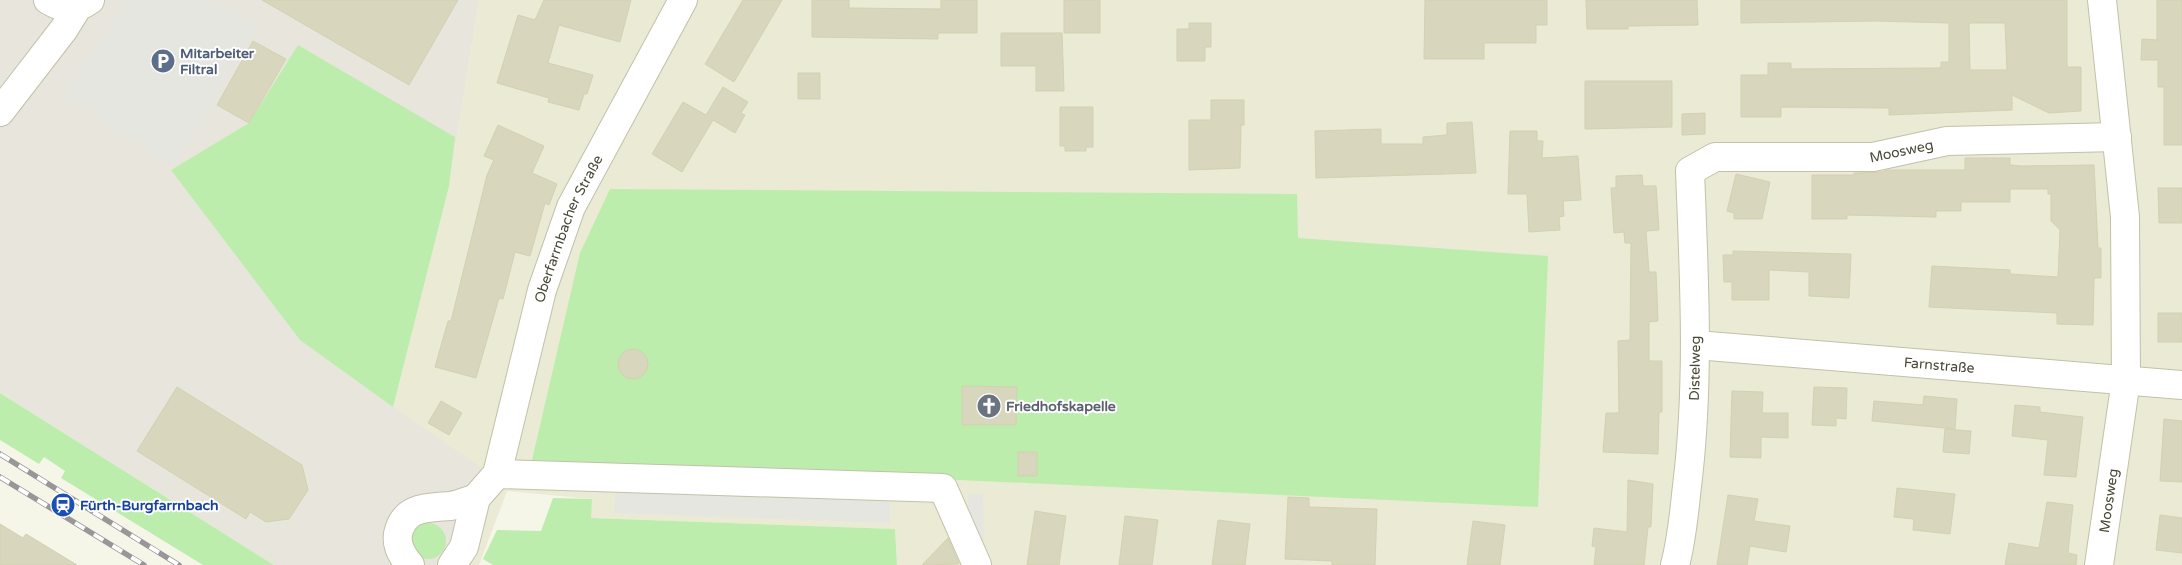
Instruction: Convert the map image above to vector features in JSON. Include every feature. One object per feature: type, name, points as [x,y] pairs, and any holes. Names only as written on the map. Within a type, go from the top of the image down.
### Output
[{"type":"street","points":[[48,0],[60,8],[83,4]]},
{"type":"street","name":"Oberfarrnbacher Straße","points":[[452,565],[464,546],[476,498],[497,474],[542,290],[571,207],[683,0]]},
{"type":"street","name":"Moosweg","points":[[2100,565],[2126,380],[2125,217],[2102,0]]},
{"type":"street","points":[[0,112],[83,4]]},
{"type":"street","name":"Moosweg","points":[[1690,171],[1715,157],[1873,157],[1947,141],[2116,136]]},
{"type":"street","name":"Distelweg","points":[[1675,565],[1680,546],[1692,444],[1696,345],[1690,171]]},
{"type":"street","name":"Farnstraße","points":[[1696,345],[2182,385]]},
{"type":"street","points":[[497,474],[943,488],[977,565]]},
{"type":"street","points":[[410,565],[399,548],[399,532],[406,517],[424,506],[452,506],[476,498]]},
{"type":"shaded area","points":[[0,0],[479,0],[449,186],[393,407],[482,468],[455,565],[274,565],[0,393]]},
{"type":"shaded area","name":"Mitarbeiter Filtral","points":[[128,0],[208,0],[258,28],[174,167],[65,94]]},
{"type":"shaded area","points":[[479,0],[2182,0],[2182,565],[897,565],[895,529],[590,518],[592,499],[507,491],[479,565],[455,565],[393,407],[449,186]]},
{"type":"shaded area","points":[[616,492],[890,501],[890,523],[614,513]]},
{"type":"shaded area","points":[[968,494],[983,494],[984,540],[969,540]]},
{"type":"green space","points":[[298,45],[455,137],[449,186],[393,407],[300,340],[171,170],[249,123]]},
{"type":"green space","points":[[610,189],[1297,194],[1298,238],[1548,256],[1538,507],[532,460],[580,253]]},
{"type":"green space","points":[[0,393],[274,565],[203,565],[61,478],[65,471],[44,457],[39,464],[0,440]]},
{"type":"green space","points":[[553,498],[592,499],[591,518],[895,529],[897,565],[493,565],[483,559],[497,530],[541,531]]},
{"type":"green space","points":[[428,523],[441,528],[446,541],[441,554],[428,559],[415,554],[410,541],[415,528]]},
{"type":"building","points":[[262,0],[458,0],[409,85]]},
{"type":"building","points":[[544,0],[631,0],[620,42],[559,25],[548,63],[593,75],[579,110],[548,102],[549,98],[497,83],[518,15],[535,20]]},
{"type":"building","points":[[743,0],[782,0],[734,82],[705,64]]},
{"type":"building","points":[[812,0],[849,0],[849,8],[941,9],[941,0],[977,0],[977,33],[938,33],[938,39],[812,37]]},
{"type":"building","points":[[1064,0],[1100,0],[1100,33],[1064,33]]},
{"type":"building","points":[[1425,0],[1547,0],[1547,25],[1536,25],[1536,43],[1484,43],[1484,59],[1424,59]]},
{"type":"building","points":[[1586,0],[1697,0],[1698,25],[1628,26],[1628,29],[1587,29]]},
{"type":"building","points":[[1741,0],[2067,0],[2067,67],[2081,67],[2081,111],[2049,113],[2012,95],[2012,110],[1889,115],[1889,108],[1781,107],[1781,117],[1741,117],[1741,75],[1768,75],[1768,63],[1791,63],[1791,69],[1941,68],[1941,62],[1949,62],[1949,23],[1876,21],[1741,23]],"holes":[[[1969,23],[2005,23],[2007,70],[1970,70]]]},
{"type":"building","points":[[2157,0],[2182,0],[2182,145],[2164,145],[2164,87],[2158,87],[2158,60],[2141,60],[2142,39],[2157,40]]},
{"type":"building","points":[[1189,23],[1211,23],[1211,47],[1205,47],[1205,61],[1177,61],[1177,29],[1189,29]]},
{"type":"building","points":[[1001,33],[1062,33],[1064,91],[1036,91],[1036,66],[1001,66]]},
{"type":"building","points":[[253,41],[286,59],[249,123],[217,105]]},
{"type":"building","points":[[798,73],[820,73],[820,99],[798,99]]},
{"type":"building","points":[[1585,81],[1672,81],[1672,127],[1585,129]]},
{"type":"building","points":[[723,87],[748,102],[741,113],[745,115],[735,133],[713,120],[682,172],[652,154],[683,102],[706,115]]},
{"type":"building","points":[[1211,100],[1244,100],[1244,125],[1241,125],[1240,168],[1189,170],[1189,120],[1211,120]]},
{"type":"building","points":[[1060,107],[1093,107],[1093,147],[1086,147],[1086,151],[1065,151],[1065,146],[1060,146]]},
{"type":"building","points":[[1705,113],[1705,134],[1682,135],[1682,114]]},
{"type":"building","points":[[1472,122],[1476,173],[1316,178],[1315,131],[1381,129],[1381,144],[1423,144],[1423,137],[1447,135],[1447,123]]},
{"type":"building","points":[[498,125],[544,146],[532,173],[557,184],[549,205],[545,203],[530,256],[515,252],[503,299],[499,298],[476,378],[435,367],[448,321],[451,321],[487,175],[494,160],[484,156]]},
{"type":"building","points":[[1510,131],[1537,131],[1537,141],[1543,141],[1542,158],[1578,156],[1581,200],[1563,201],[1564,216],[1559,217],[1560,230],[1529,232],[1527,194],[1508,194]]},
{"type":"building","points":[[1965,158],[2010,158],[2010,165],[2021,166],[2094,165],[2098,248],[2101,248],[2101,278],[2094,278],[2093,325],[2057,324],[2057,313],[1929,307],[1932,266],[2010,270],[2010,274],[2058,277],[2060,230],[2051,221],[2051,194],[2048,194],[2048,189],[2010,189],[2010,202],[1961,202],[1961,211],[1936,211],[1936,217],[1847,215],[1847,219],[1812,219],[1812,175],[1854,175],[1854,173],[1888,170],[1965,170]]},
{"type":"building","points":[[1736,174],[1770,182],[1762,219],[1734,219],[1734,213],[1727,211]]},
{"type":"building","points":[[1642,175],[1643,186],[1656,186],[1659,230],[1646,231],[1649,272],[1656,272],[1658,321],[1649,322],[1649,361],[1662,361],[1662,412],[1659,412],[1658,454],[1603,452],[1606,413],[1619,413],[1618,341],[1630,340],[1631,243],[1625,243],[1624,232],[1614,233],[1611,188],[1616,188],[1616,176]]},
{"type":"building","points":[[2158,188],[2182,188],[2182,223],[2159,223]]},
{"type":"building","points":[[1733,251],[1851,254],[1849,298],[1809,296],[1809,272],[1769,270],[1769,300],[1732,300],[1732,282],[1724,282],[1723,255],[1733,255]]},
{"type":"building","points":[[2158,313],[2182,313],[2182,342],[2158,342]]},
{"type":"building","points":[[633,349],[644,353],[648,364],[644,375],[633,379],[622,375],[618,364],[622,353]]},
{"type":"building","name":"Friedhofskapelle","points":[[962,386],[1017,387],[1016,425],[962,425]]},
{"type":"building","points":[[177,387],[302,465],[308,490],[289,519],[266,522],[250,512],[246,519],[137,451]]},
{"type":"building","points":[[1814,387],[1847,388],[1846,419],[1836,418],[1836,426],[1812,425]]},
{"type":"building","points":[[1732,391],[1763,392],[1762,413],[1788,413],[1788,438],[1761,437],[1761,458],[1730,457]]},
{"type":"building","points":[[1924,396],[1957,399],[1955,429],[1872,421],[1874,401],[1923,405]]},
{"type":"building","points":[[441,401],[462,413],[449,435],[428,423]]},
{"type":"building","points":[[2015,405],[2040,407],[2040,412],[2083,417],[2076,477],[2044,475],[2048,440],[2012,436]]},
{"type":"building","points":[[2164,419],[2182,421],[2182,482],[2160,481]]},
{"type":"building","points":[[1945,429],[1971,431],[1969,454],[1943,452]]},
{"type":"building","points":[[1018,452],[1037,452],[1037,476],[1018,476]]},
{"type":"building","points":[[1628,480],[1653,484],[1651,527],[1648,527],[1644,565],[1594,565],[1596,547],[1592,546],[1594,528],[1627,532]]},
{"type":"building","points":[[1897,488],[1955,494],[1950,534],[1913,530],[1914,519],[1894,517]]},
{"type":"building","points":[[1728,495],[1758,499],[1754,521],[1790,526],[1786,552],[1750,546],[1747,565],[1717,565]]},
{"type":"building","points":[[1288,497],[1309,498],[1309,507],[1377,509],[1375,565],[1332,565],[1332,561],[1285,559]]},
{"type":"building","points":[[2047,502],[2073,505],[2068,553],[2077,555],[2076,565],[2005,565],[2009,543],[2039,548]]},
{"type":"building","points":[[1035,511],[1066,516],[1059,565],[1027,565]]},
{"type":"building","points":[[2160,515],[2182,518],[2182,553],[2156,550]]},
{"type":"building","points":[[1125,516],[1158,520],[1152,565],[1119,565]]},
{"type":"building","points":[[1218,520],[1250,524],[1245,565],[1212,565]]},
{"type":"building","points":[[1473,521],[1505,525],[1500,565],[1467,565]]},
{"type":"building","points":[[0,524],[23,538],[26,534],[77,565],[0,565]]},
{"type":"building","points":[[948,538],[959,564],[922,565]]},
{"type":"railway","points":[[0,454],[179,565]]},
{"type":"railway","points":[[0,477],[144,565]]},
{"type":"place","name":"Mitarbeiter Filtral","points":[[163,61]]},
{"type":"place","name":"Friedhofskapelle","points":[[989,406]]},
{"type":"place","name":"Fürth-Burgfarrnbach","points":[[63,505]]}]
